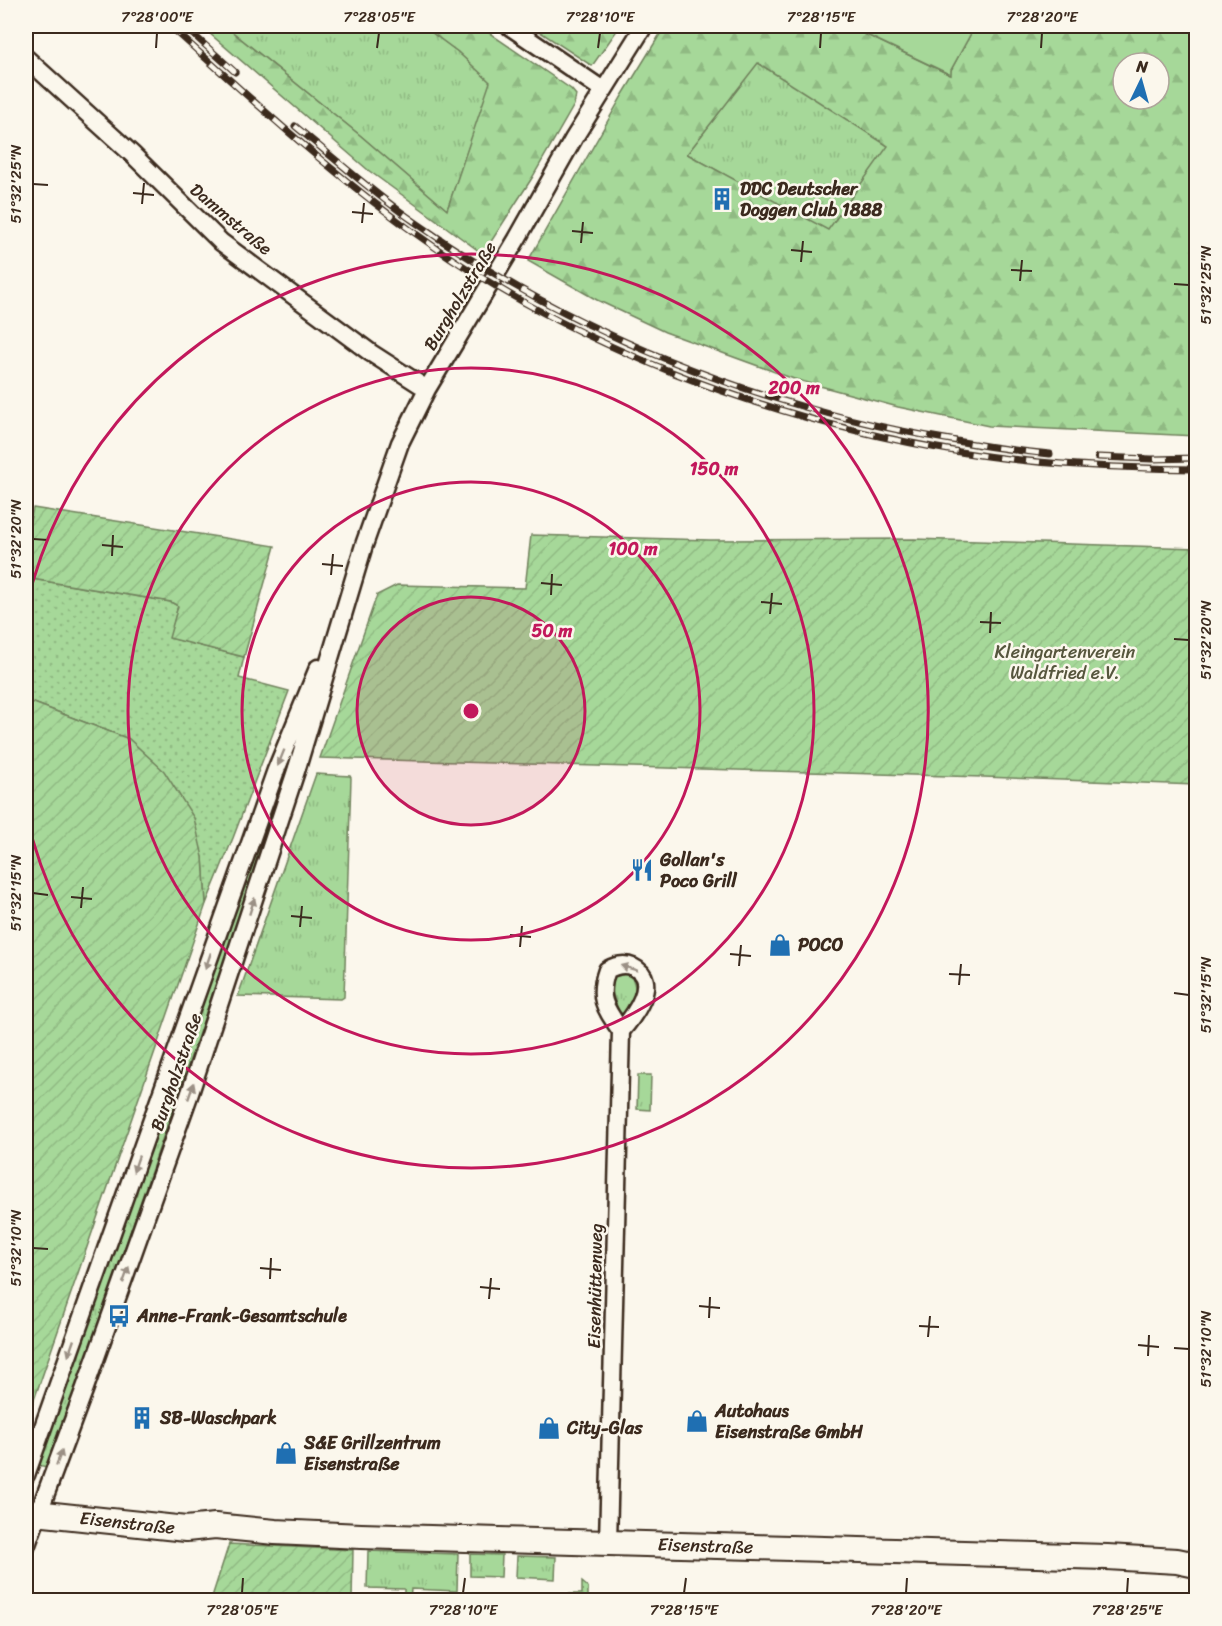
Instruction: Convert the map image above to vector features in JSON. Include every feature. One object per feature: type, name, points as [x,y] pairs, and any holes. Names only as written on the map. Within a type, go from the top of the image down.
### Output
[{"type":"street","points":[[509,26],[603,90]]},
{"type":"street","name":"Burgholzstraße","points":[[26,1548],[34,1505],[190,1093],[309,706],[400,443],[427,389],[603,90],[644,26]]},
{"type":"street","name":"Dammstraße","points":[[26,58],[132,154],[221,242],[371,352],[427,389]]},
{"type":"street","name":"Burgholzstraße","points":[[26,1475],[239,871],[309,706]]},
{"type":"street","name":"Eisenhüttenweg","points":[[608,1542],[621,1031]]},
{"type":"street","name":"Eisenstraße","points":[[34,1505],[188,1515],[215,1526],[275,1532],[1107,1557],[1177,1561],[1197,1565]]},
{"type":"green space","points":[[201,26],[225,26],[361,136],[447,210],[490,82],[458,52],[423,26],[479,26],[571,89],[576,95],[574,105],[532,178],[483,254],[368,170]]},
{"type":"green space","points":[[225,26],[423,26],[458,52],[491,82],[447,210],[361,136]]},
{"type":"green space","points":[[531,26],[620,26],[592,66]]},
{"type":"green space","points":[[665,26],[848,26],[950,75],[975,26],[1196,26],[1196,436],[989,426],[898,407],[794,379],[665,332],[597,300],[528,261],[622,96]],"holes":[[[758,63],[888,146],[828,230],[687,154]]]},
{"type":"green space","points":[[848,26],[975,26],[951,70],[951,75]]},
{"type":"green space","points":[[758,62],[889,146],[828,231],[687,154]]},
{"type":"green space","points":[[33,508],[275,546],[244,657],[169,638],[178,606],[171,602],[26,578],[26,534]]},
{"type":"green space","name":"Kleingartenverein Waldfried e.V.","points":[[531,535],[710,540],[915,539],[1196,548],[1196,785],[320,758],[377,595],[397,585],[525,588]]},
{"type":"green space","points":[[26,578],[171,602],[178,606],[170,638],[244,657],[239,678],[289,691],[206,904],[203,857],[129,739],[26,700]]},
{"type":"green space","points":[[26,700],[129,739],[164,771],[194,818],[203,857],[206,904],[26,1423]]},
{"type":"green space","points":[[316,774],[350,776],[351,778],[344,997],[341,999],[238,996]]},
{"type":"green space","points":[[266,815],[270,815],[273,819],[49,1467],[35,1465]]},
{"type":"green space","points":[[625,974],[634,982],[635,993],[623,1014],[619,1012],[610,987],[614,977]]},
{"type":"green space","points":[[638,1075],[651,1075],[650,1110],[637,1109]]},
{"type":"green space","points":[[229,1544],[353,1550],[352,1600],[211,1600]]},
{"type":"green space","points":[[368,1551],[458,1554],[457,1591],[411,1589],[410,1600],[404,1600],[404,1589],[367,1588]]},
{"type":"green space","points":[[470,1554],[502,1555],[501,1577],[470,1576]]},
{"type":"green space","points":[[517,1556],[556,1557],[555,1579],[516,1577]]},
{"type":"green space","points":[[582,1582],[588,1587],[588,1600],[553,1600],[553,1594],[582,1594]]},
{"type":"railway","points":[[170,26],[318,157],[412,231],[473,272],[537,310],[673,373],[816,420],[888,438],[960,452],[1048,463],[1196,469]]},
{"type":"railway","points":[[184,26],[235,72]]},
{"type":"railway","points":[[295,126],[415,222],[476,262],[539,299],[604,332],[671,361],[809,408],[880,426],[976,444],[1050,454]]},
{"type":"railway","points":[[1098,457],[1196,458]]},
{"type":"place","name":"DDC Deutscher Doggen Club 1888","points":[[722,199]]},
{"type":"place","name":"Gollan's Poco Grill","points":[[642,870]]},
{"type":"place","name":"POCO","points":[[780,945]]},
{"type":"place","name":"Anne-Frank-Gesamtschule","points":[[119,1316]]},
{"type":"place","name":"SB-Waschpark","points":[[142,1418]]},
{"type":"place","name":"Autohaus Eisenstraße GmbH","points":[[697,1421]]},
{"type":"place","name":"City-Glas","points":[[549,1428]]},
{"type":"place","name":"S&E Grillzentrum Eisenstraße","points":[[286,1453]]}]
